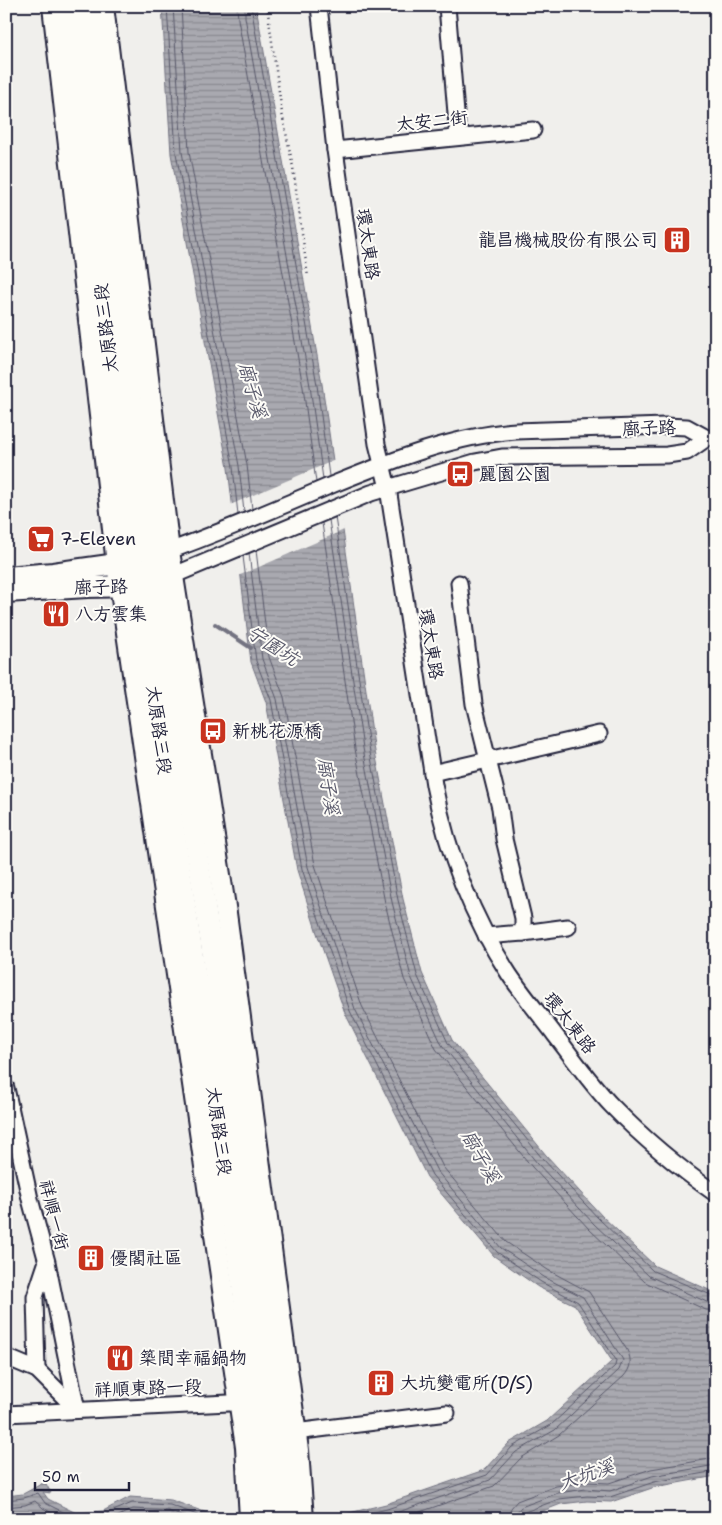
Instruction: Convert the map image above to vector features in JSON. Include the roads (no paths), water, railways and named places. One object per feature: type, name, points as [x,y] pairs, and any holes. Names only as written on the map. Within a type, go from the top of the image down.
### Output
[{"type":"main road","name":"太原路三段","points":[[53,6],[152,555]]},
{"type":"main road","name":"太原路三段","points":[[68,6],[152,555]]},
{"type":"main road","name":"太原路三段","points":[[84,6],[152,555],[147,583],[213,961],[265,1400],[277,1446]]},
{"type":"main road","name":"太原路三段","points":[[103,6],[152,555],[147,583],[265,1400],[277,1446]]},
{"type":"main road","name":"廍子路","points":[[6,577],[53,573],[152,555]]},
{"type":"main road","name":"廍子路","points":[[6,592],[147,583]]},
{"type":"main road","points":[[250,1519],[277,1446]]},
{"type":"main road","points":[[268,1519],[277,1446]]},
{"type":"main road","points":[[277,1446],[285,1519]]},
{"type":"main road","points":[[277,1446],[303,1519]]},
{"type":"street","name":"環太東路","points":[[319,6],[335,150],[377,444],[375,468],[388,488],[432,773],[444,829],[467,894],[486,936],[510,976],[576,1063],[611,1105],[667,1156],[716,1194]]},
{"type":"street","points":[[447,6],[458,137]]},
{"type":"street","name":"太安二街","points":[[335,150],[533,130]]},
{"type":"street","name":"廍子路","points":[[375,468],[451,442],[496,432],[687,427],[711,438]]},
{"type":"street","name":"廍子路","points":[[147,583],[193,567],[371,493],[475,462],[502,457],[667,455],[687,452],[711,438]]},
{"type":"street","points":[[152,555],[375,468]]},
{"type":"street","points":[[459,583],[471,687],[500,808],[504,838],[523,918],[523,933]]},
{"type":"street","points":[[432,773],[599,734]]},
{"type":"street","points":[[486,936],[568,927]]},
{"type":"street","name":"祥順一街","points":[[6,1088],[30,1199],[47,1262],[77,1410]]},
{"type":"street","points":[[37,1370],[35,1297],[47,1262]]},
{"type":"street","points":[[6,1358],[37,1370],[77,1410]]},
{"type":"street","name":"祥順東路一段","points":[[6,1414],[265,1400]]},
{"type":"street","points":[[277,1446],[447,1413]]},
{"type":"water","points":[[162,6],[256,6],[322,384],[374,746],[403,899],[422,973],[452,1040],[546,1155],[602,1216],[655,1266],[716,1293],[716,1476],[655,1487],[611,1502],[587,1501],[561,1504],[517,1519],[6,1519],[6,1496],[23,1494],[45,1482],[51,1493],[43,1492],[48,1499],[76,1513],[103,1511],[130,1497],[171,1500],[210,1514],[345,1514],[386,1504],[484,1470],[509,1443],[547,1421],[612,1361],[575,1305],[538,1287],[494,1256],[427,1177],[345,1013],[317,933],[297,870],[266,702],[251,662],[228,468],[171,154]]},
{"type":"waterway","name":"宁園坑","points":[[215,624],[251,648]]},
{"type":"place","name":"龍昌機械股份有限公司","points":[[677,240]]},
{"type":"place","name":"麗園公園","points":[[460,474]]},
{"type":"place","name":"7-Eleven","points":[[41,539]]},
{"type":"place","name":"八方雲集","points":[[56,614]]},
{"type":"place","name":"新桃花源橋","points":[[213,731]]},
{"type":"place","name":"優閣社區","points":[[91,1258]]},
{"type":"place","name":"築間幸福鍋物","points":[[120,1358]]},
{"type":"place","name":"大坑變電所(D/S)","points":[[381,1383]]},
{"type":"water label","name":"廍子溪","points":[[253,390]]},
{"type":"water label","name":"廍子溪","points":[[329,786]]},
{"type":"water label","name":"廍子溪","points":[[481,1156]]},
{"type":"water label","name":"大坑溪","points":[[586,1474]]}]
